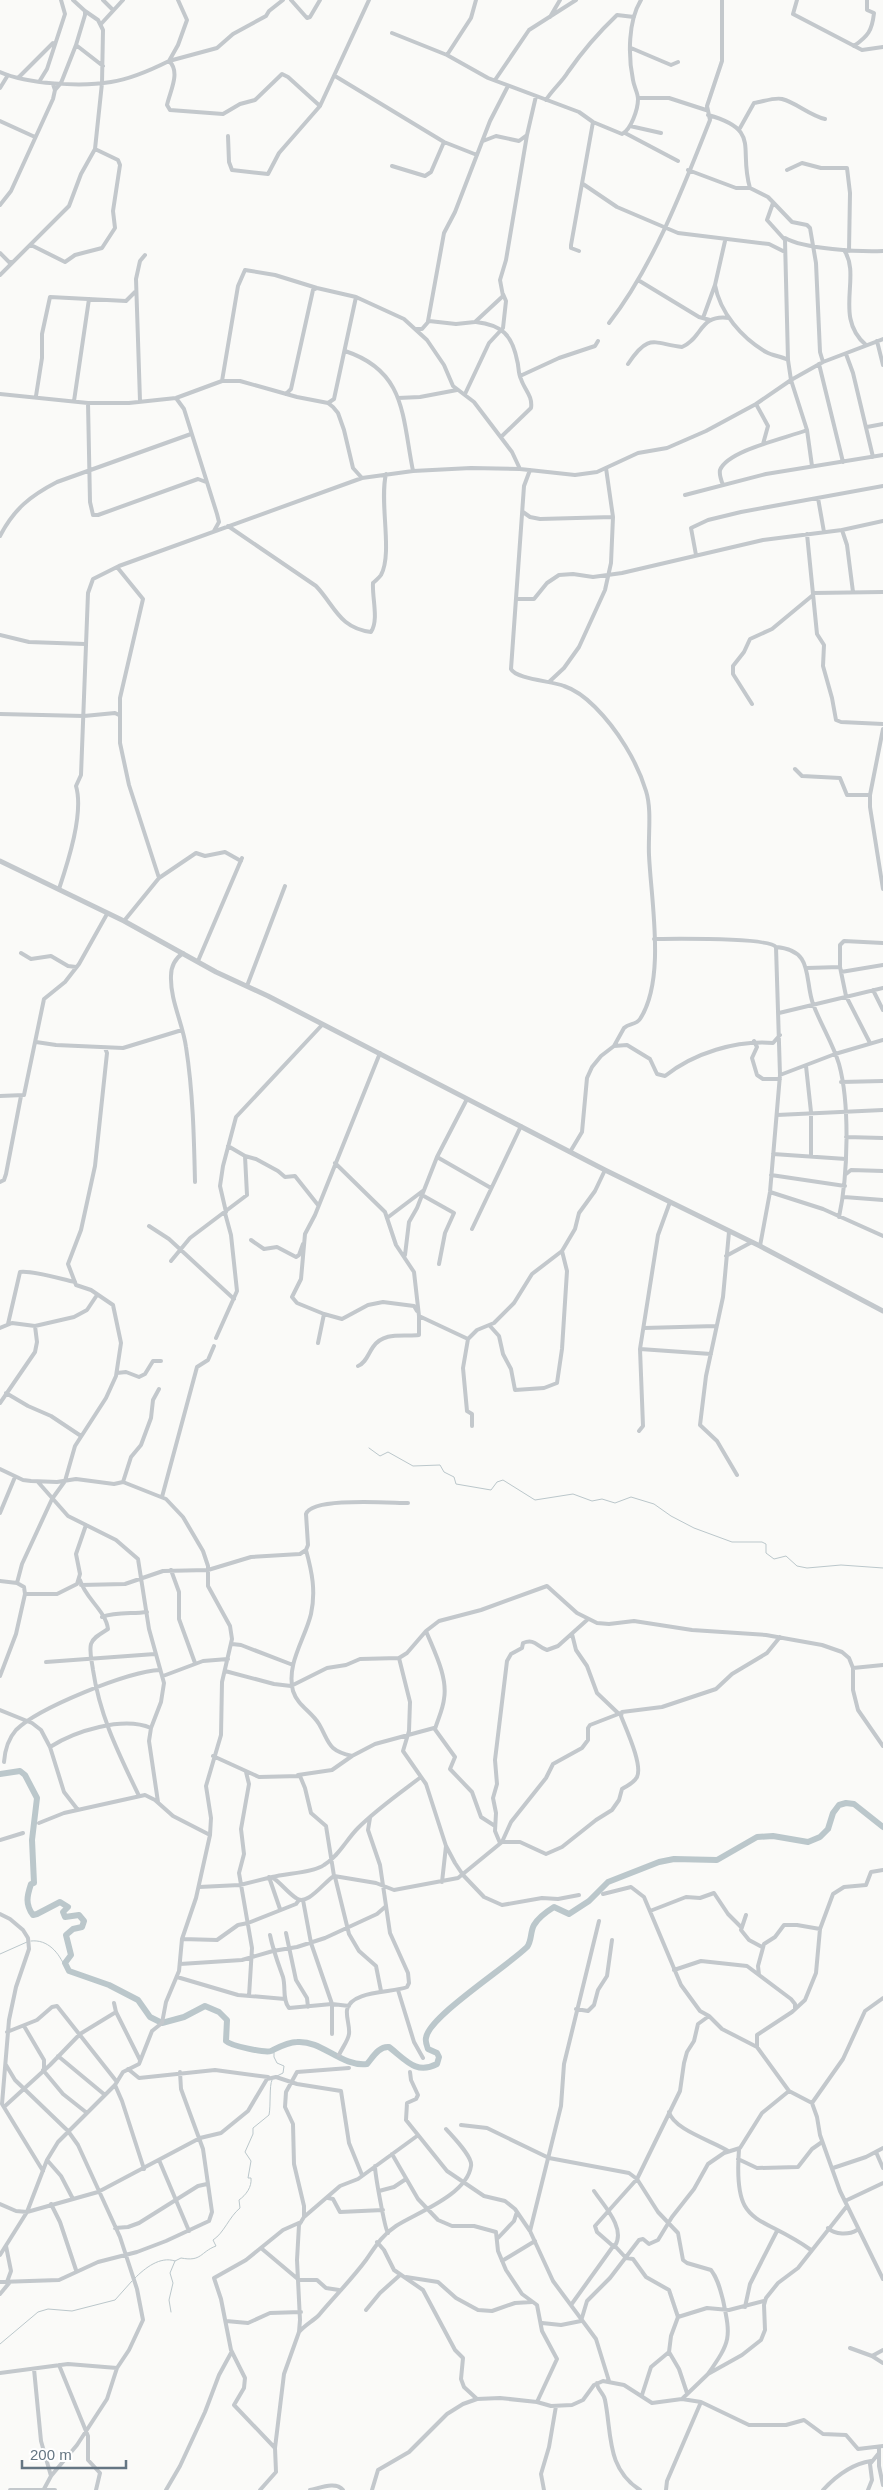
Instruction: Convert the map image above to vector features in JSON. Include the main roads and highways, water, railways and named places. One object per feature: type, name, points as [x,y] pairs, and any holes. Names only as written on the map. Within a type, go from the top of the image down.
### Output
[{"type":"waterway","points":[[369,1448],[380,1456],[388,1452],[413,1466],[440,1465],[444,1472],[454,1477],[456,1484],[491,1490],[497,1482],[503,1480],[535,1500],[573,1494],[592,1501],[602,1499],[615,1503],[631,1497],[654,1504],[671,1516],[694,1528],[732,1542],[762,1542],[766,1544],[766,1553],[774,1559],[786,1556],[797,1566],[807,1568],[841,1565],[883,1568]]},
{"type":"waterway","points":[[0,1774],[20,1771],[25,1775],[37,1798],[32,1840],[34,1883],[31,1884],[28,1900],[30,1911],[33,1915],[37,1914],[60,1902],[68,1907],[63,1912],[65,1917],[79,1915],[84,1921],[82,1927],[73,1929],[66,1935],[71,1955],[65,1963],[69,1971],[109,1985],[138,2000],[150,2017],[162,2023],[184,2017],[205,2006],[219,2012],[227,2020],[226,2041],[241,2047],[271,2051],[290,2043],[306,2042],[349,2062],[358,2064],[367,2064],[379,2050],[389,2047],[406,2061],[423,2068],[437,2064],[439,2057],[437,2053],[428,2049],[426,2038],[430,2029],[454,2005],[527,1947],[536,1922],[542,1915],[554,1907],[569,1914],[589,1901],[608,1882],[659,1862],[674,1859],[717,1860],[757,1837],[773,1836],[808,1842],[820,1837],[828,1829],[833,1813],[839,1805],[846,1803],[854,1804],[883,1827]]},
{"type":"waterway","points":[[31,1941],[43,1942],[52,1948],[60,1957],[65,1967]]},
{"type":"waterway","points":[[0,1954],[27,1942]]},
{"type":"waterway","points":[[274,2048],[274,2057],[277,2063],[284,2066],[283,2073],[277,2076]]},
{"type":"waterway","points":[[135,2278],[143,2270],[158,2262],[164,2260],[175,2261],[181,2258],[197,2258],[216,2246],[213,2240],[240,2208],[239,2200],[251,2185],[251,2178],[248,2178],[251,2161],[245,2152],[253,2134],[253,2128],[269,2115],[272,2080]]},
{"type":"waterway","points":[[171,2312],[169,2300],[173,2283],[170,2273],[175,2261]]},
{"type":"waterway","points":[[0,2344],[38,2312],[48,2309],[72,2311],[115,2300],[132,2281]]}]
